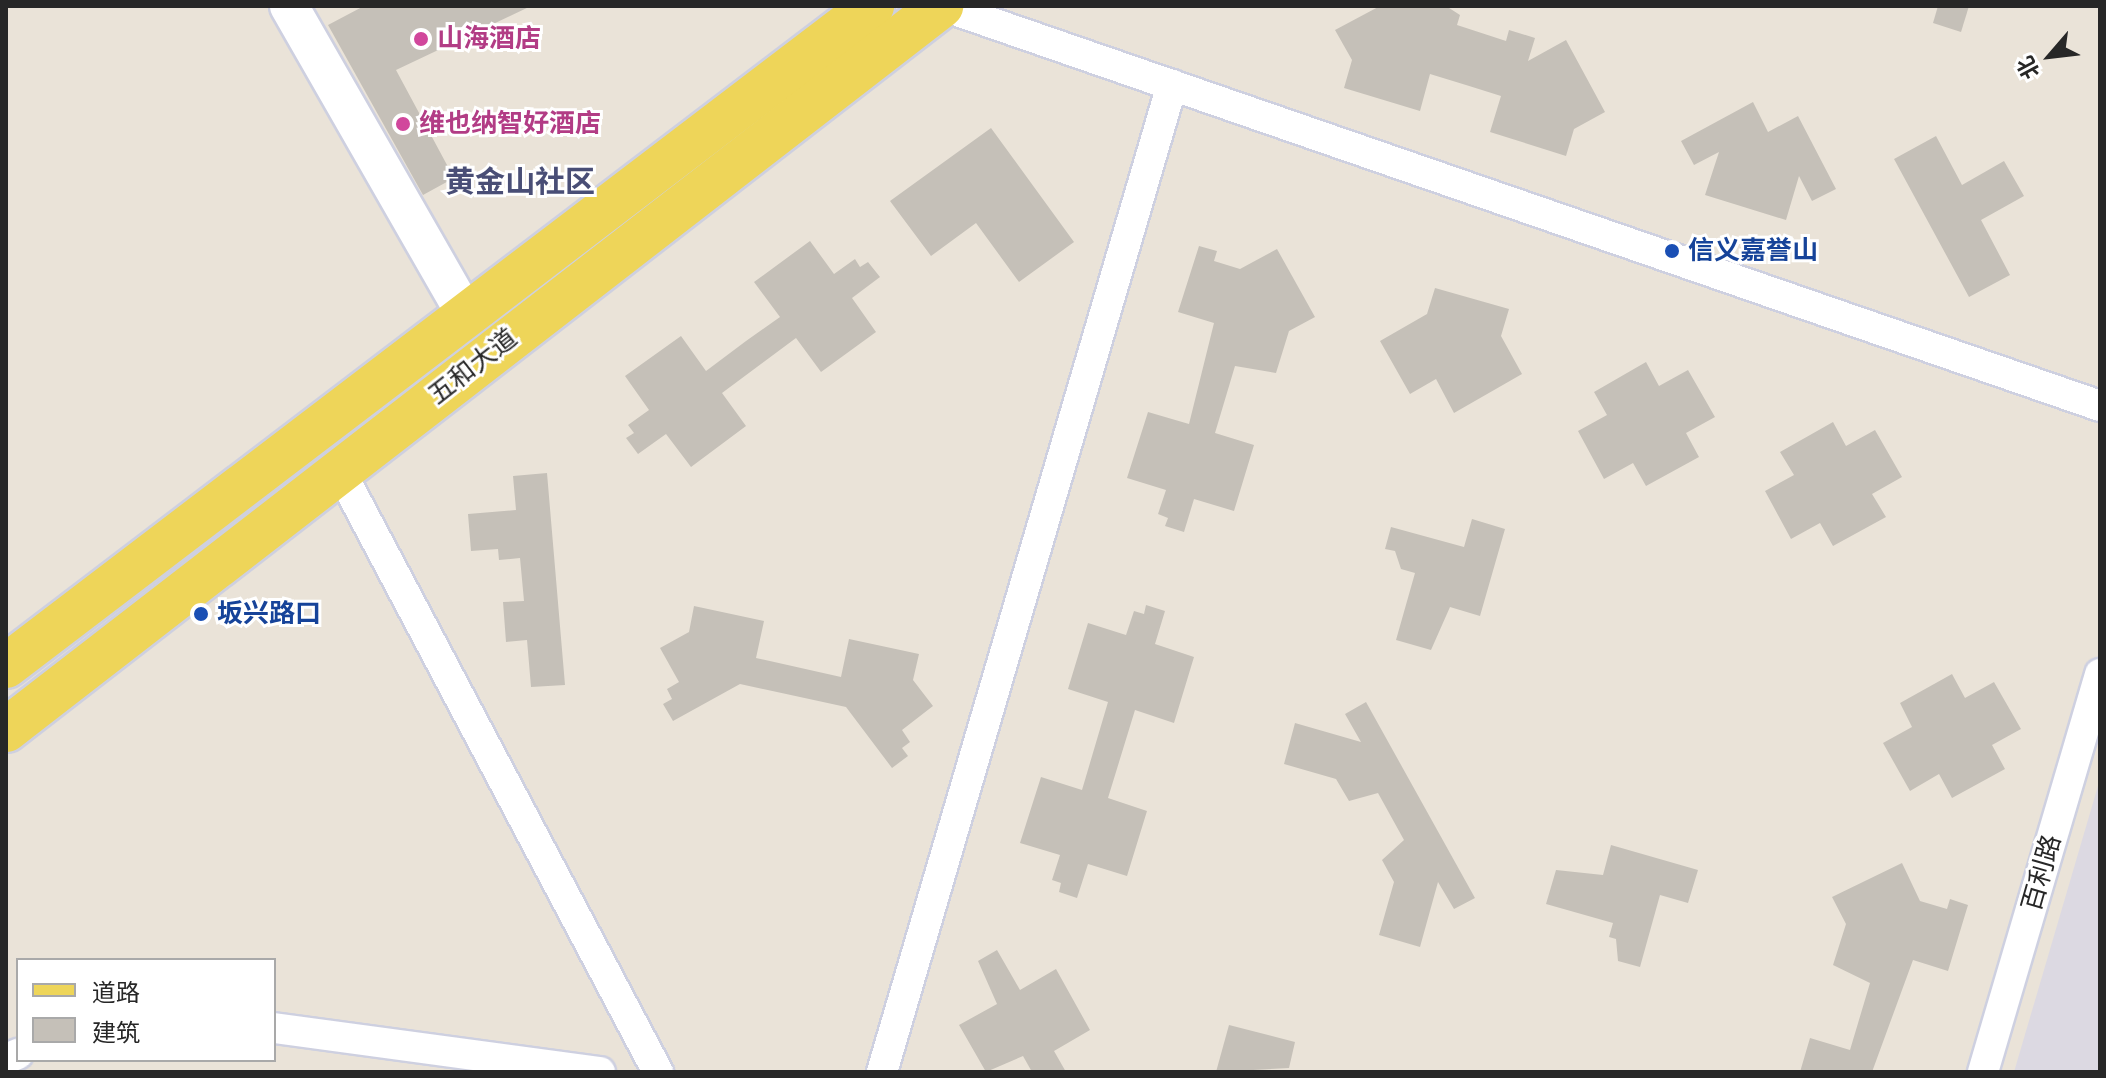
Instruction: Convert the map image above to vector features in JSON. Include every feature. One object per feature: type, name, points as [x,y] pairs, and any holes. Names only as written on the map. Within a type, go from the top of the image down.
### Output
[{"type":"main road","name":"五和大道","points":[[6,666],[872,6]]},
{"type":"main road","name":"五和大道","points":[[6,730],[942,6]]},
{"type":"street","points":[[289,6],[467,317]]},
{"type":"street","points":[[942,6],[2100,406]]},
{"type":"street","points":[[882,1072],[1172,85]]},
{"type":"street","points":[[340,471],[658,1072]]},
{"type":"street","name":"百利路","points":[[1983,1072],[2100,674]]},
{"type":"street","points":[[276,1028],[600,1072]]},
{"type":"shaded area","points":[[2100,779],[2100,1072],[2014,1072]]},
{"type":"building","points":[[364,6],[531,6],[396,70],[454,178],[423,195],[328,25]]},
{"type":"building","points":[[1380,6],[1446,6],[1460,15],[1457,25],[1506,41],[1509,30],[1535,38],[1528,61],[1566,40],[1605,112],[1574,129],[1566,156],[1490,132],[1501,96],[1466,85],[1430,74],[1420,111],[1344,88],[1352,60],[1335,30]]},
{"type":"building","points":[[1938,6],[1969,6],[1961,32],[1933,23]]},
{"type":"building","points":[[1753,102],[1768,132],[1798,116],[1836,189],[1812,201],[1799,176],[1786,220],[1705,195],[1719,152],[1694,165],[1681,141]]},
{"type":"building","points":[[991,128],[1074,242],[1019,282],[976,223],[931,256],[890,201]]},
{"type":"building","points":[[1936,136],[1962,185],[2004,161],[2024,196],[1981,220],[2010,275],[1969,297],[1894,159]]},
{"type":"building","points":[[810,241],[834,274],[855,259],[860,267],[868,262],[880,277],[852,298],[876,332],[821,372],[796,338],[722,393],[746,426],[691,467],[666,434],[638,454],[626,438],[634,433],[628,425],[649,410],[625,376],[681,336],[706,371],[780,317],[754,282]]},
{"type":"building","points":[[1199,246],[1217,251],[1214,261],[1240,269],[1277,249],[1315,317],[1289,331],[1276,373],[1235,366],[1215,433],[1254,445],[1234,511],[1194,499],[1184,532],[1165,526],[1168,518],[1158,514],[1166,490],[1127,478],[1148,412],[1189,424],[1214,323],[1178,312]]},
{"type":"building","points":[[1435,288],[1509,309],[1501,336],[1522,374],[1454,413],[1436,379],[1410,394],[1380,341],[1427,314]]},
{"type":"building","points":[[1646,362],[1659,386],[1688,370],[1715,417],[1686,433],[1699,457],[1646,486],[1633,463],[1604,479],[1578,431],[1607,415],[1594,392]]},
{"type":"building","points":[[1833,422],[1846,446],[1875,430],[1902,477],[1872,494],[1886,517],[1833,546],[1820,523],[1791,539],[1765,491],[1794,475],[1780,452]]},
{"type":"building","points":[[547,473],[565,685],[531,687],[527,640],[506,642],[503,602],[524,601],[520,558],[499,560],[498,549],[471,551],[468,514],[516,510],[513,476]]},
{"type":"building","points":[[1472,519],[1505,529],[1480,616],[1450,607],[1431,650],[1396,640],[1415,573],[1401,569],[1395,551],[1385,549],[1391,527],[1464,547]]},
{"type":"building","points":[[1146,605],[1165,611],[1155,644],[1194,657],[1174,723],[1135,710],[1108,798],[1147,811],[1127,876],[1088,864],[1077,898],[1059,892],[1061,883],[1052,880],[1060,855],[1020,843],[1041,777],[1082,790],[1108,702],[1068,689],[1088,623],[1126,635],[1134,611],[1144,614]]},
{"type":"building","points":[[694,606],[764,621],[756,658],[841,677],[849,639],[919,654],[913,680],[933,706],[902,730],[910,742],[902,748],[908,756],[892,768],[846,707],[740,684],[673,721],[663,704],[672,699],[667,689],[679,682],[660,648],[689,632]]},
{"type":"building","points":[[1952,674],[1965,698],[1994,682],[2021,729],[1992,745],[2005,769],[1952,798],[1939,774],[1910,791],[1883,743],[1912,727],[1900,703]]},
{"type":"building","points":[[1366,702],[1475,898],[1454,909],[1438,882],[1420,947],[1379,935],[1394,882],[1382,860],[1404,840],[1378,793],[1349,801],[1336,779],[1284,764],[1295,723],[1361,742],[1345,714]]},
{"type":"building","points":[[1611,845],[1698,870],[1688,903],[1660,895],[1640,967],[1618,961],[1616,939],[1609,937],[1613,923],[1546,904],[1556,870],[1603,875]]},
{"type":"building","points":[[1902,863],[1920,901],[1947,909],[1950,899],[1968,905],[1948,971],[1913,960],[1872,1072],[1800,1072],[1810,1038],[1850,1050],[1870,983],[1833,965],[1846,924],[1832,897]]},
{"type":"building","points":[[997,950],[1020,990],[1056,969],[1090,1030],[1054,1051],[1066,1072],[1032,1072],[1023,1056],[986,1072],[959,1025],[997,1004],[978,961]]},
{"type":"building","points":[[1229,1025],[1295,1042],[1289,1068],[1216,1072]]},
{"type":"place","name":"山海酒店","points":[[421,39]]},
{"type":"place","name":"维也纳智好酒店","points":[[403,124]]},
{"type":"place","name":"信义嘉誉山","points":[[1672,251]]},
{"type":"place","name":"坂兴路口","points":[[201,614]]},
{"type":"district","name":"黄金山社区","points":[[520,182]]}]
